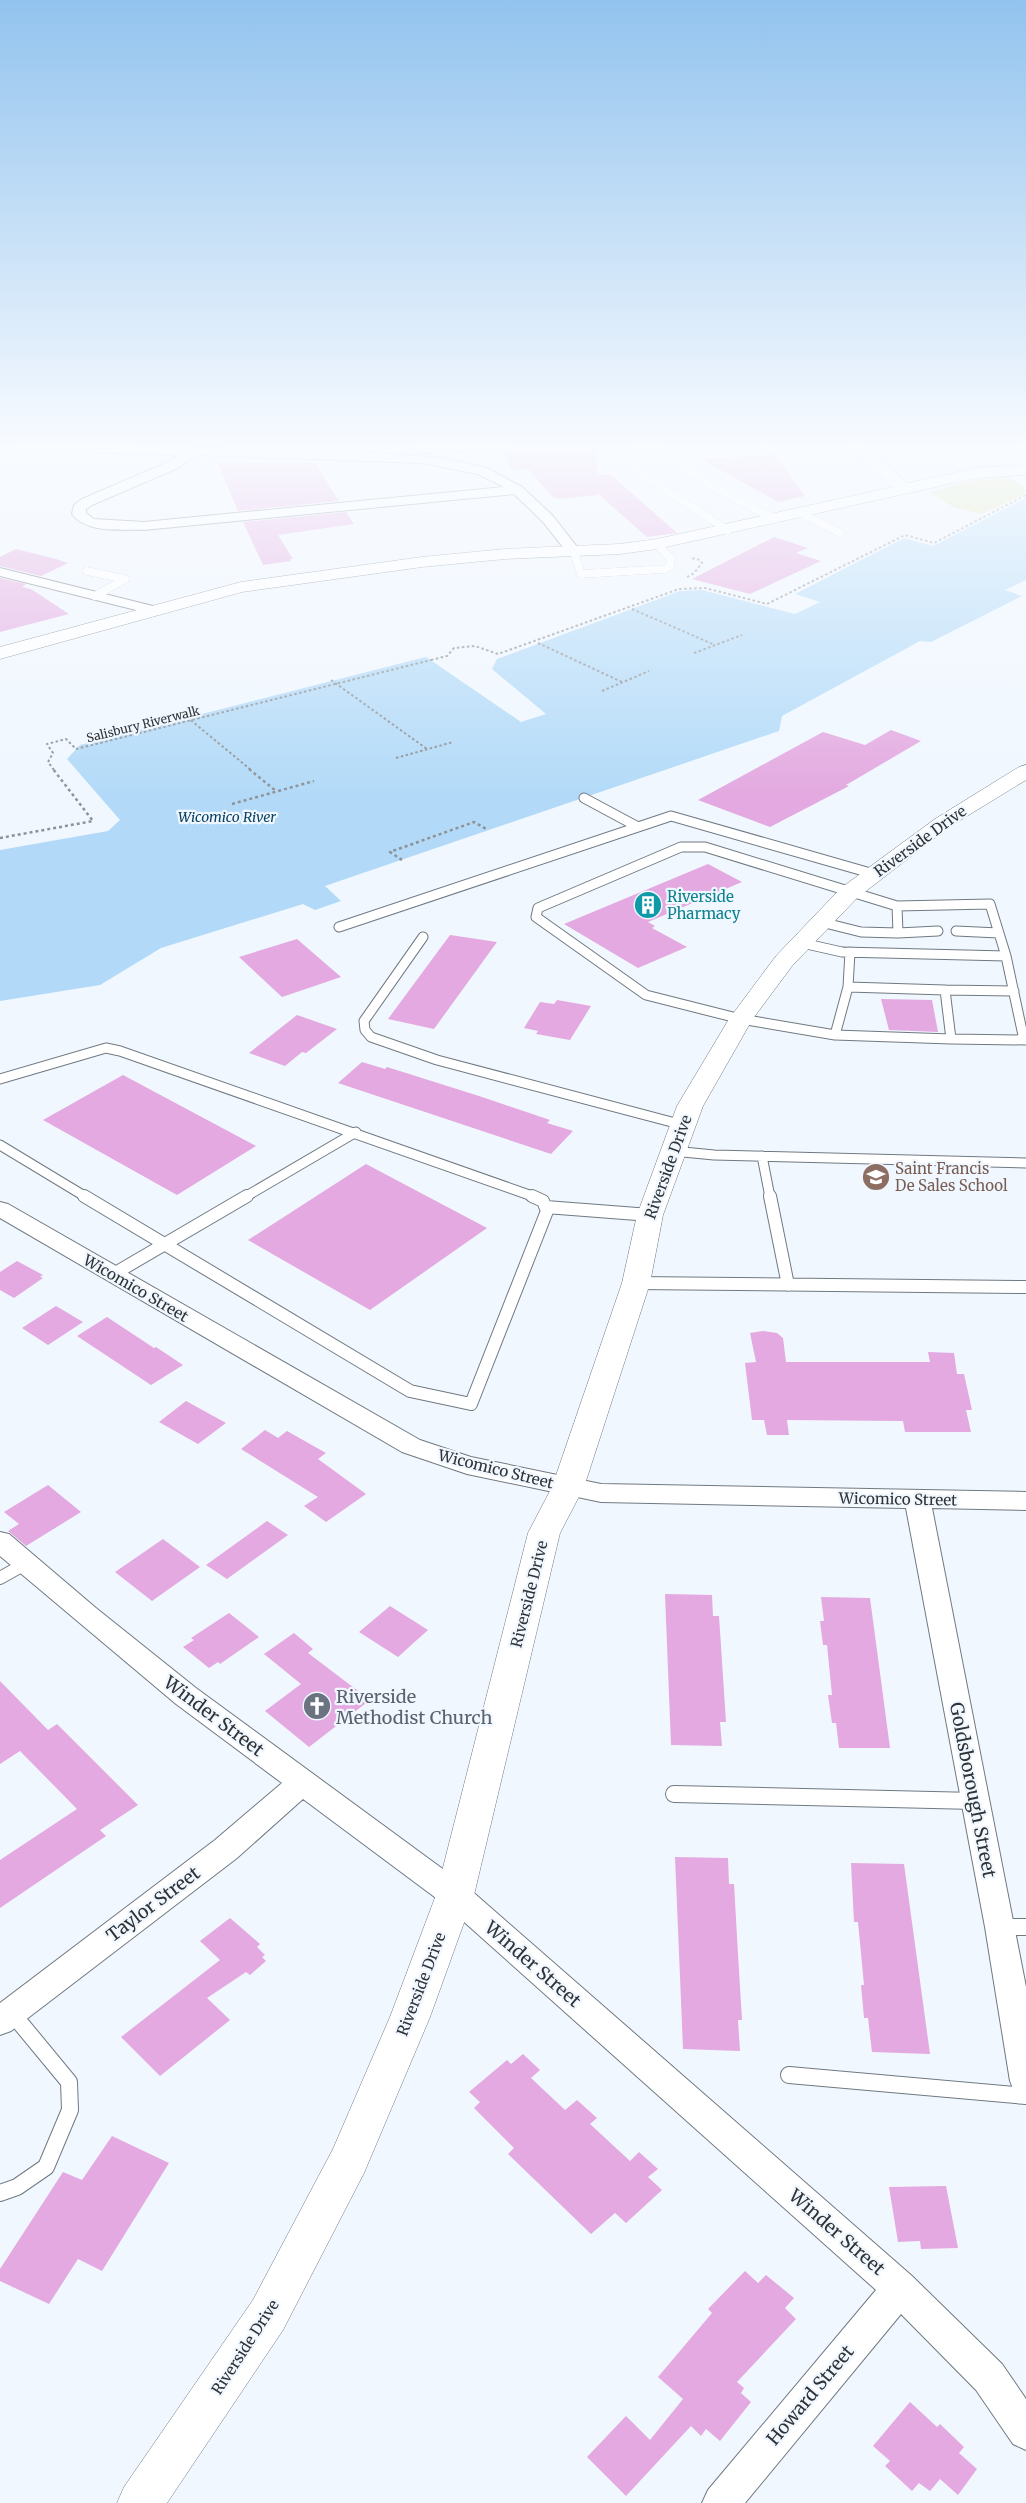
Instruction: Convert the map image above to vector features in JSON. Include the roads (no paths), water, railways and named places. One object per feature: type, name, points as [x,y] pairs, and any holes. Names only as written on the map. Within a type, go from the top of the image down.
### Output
[{"type":"street","points":[[0,653],[241,587],[285,579],[427,563]]},
{"type":"street","points":[[0,572],[152,610]]},
{"type":"street","name":"Riverside Drive","points":[[140,2503],[268,2315],[349,2160],[410,2017],[455,1895],[544,1533],[568,1487],[636,1283],[650,1215],[690,1106],[741,1019],[784,961],[849,893],[942,823],[1026,770]]},
{"type":"street","name":"Wicomico Street","points":[[0,1209],[412,1446],[467,1465],[601,1493],[1026,1501]]},
{"type":"street","name":"Goldsborough Street","points":[[917,1499],[975,1801],[1013,1927],[1026,2081]]},
{"type":"street","name":"Winder Street","points":[[0,1541],[186,1696],[455,1895],[900,2288],[989,2377],[1026,2431]]},
{"type":"street","name":"Taylor Street","points":[[6,2017],[226,1849],[303,1782]]},
{"type":"street","name":"Howard Street","points":[[721,2503],[900,2288]]},
{"type":"lane","points":[[577,563],[581,574],[665,569],[670,566],[670,563]]},
{"type":"lane","points":[[87,571],[125,579],[95,596]]},
{"type":"lane","points":[[584,798],[638,827]]},
{"type":"lane","points":[[339,927],[671,816],[874,874]]},
{"type":"lane","points":[[681,846],[705,847],[849,893],[897,906],[990,904],[1006,956],[1025,1040],[835,1035],[741,1019],[646,995],[536,917],[538,908],[681,846]]},
{"type":"lane","points":[[897,906],[898,933]]},
{"type":"lane","points":[[822,922],[861,932],[939,934]]},
{"type":"lane","points":[[956,934],[999,933]]},
{"type":"lane","points":[[423,937],[364,1021],[366,1030],[371,1038],[437,1060],[683,1126]]},
{"type":"lane","points":[[802,943],[850,952],[1006,956]]},
{"type":"lane","points":[[835,1035],[848,987],[850,952]]},
{"type":"lane","points":[[848,987],[1014,991]]},
{"type":"lane","points":[[945,990],[951,1039]]},
{"type":"lane","points":[[0,1079],[106,1048],[356,1132],[528,1193],[543,1201],[547,1211],[471,1404],[410,1391],[0,1145]]},
{"type":"lane","points":[[112,1274],[356,1132]]},
{"type":"lane","points":[[673,1151],[762,1156],[1026,1163]]},
{"type":"lane","points":[[762,1156],[788,1285]]},
{"type":"lane","points":[[546,1207],[650,1215]]},
{"type":"lane","points":[[636,1283],[1026,1287]]},
{"type":"lane","points":[[0,1578],[26,1564]]},
{"type":"lane","points":[[674,1794],[975,1801]]},
{"type":"lane","points":[[0,2193],[18,2187],[46,2168],[70,2110],[69,2082],[6,2017]]},
{"type":"lane","points":[[789,2075],[1026,2096]]},
{"type":"water","name":"Wicomico River","points":[[856,563],[1026,563],[1026,580],[1005,590],[1022,596],[931,642],[920,641],[782,716],[779,731],[325,886],[341,901],[315,910],[303,904],[161,948],[100,985],[0,1001],[0,850],[108,831],[120,820],[67,759],[80,745],[426,657],[521,722],[546,714],[492,669],[497,659],[680,591],[702,590],[795,614],[820,602],[795,594]]},
{"type":"place","name":"Riverside Pharmacy","points":[[648,905]]},
{"type":"place","name":"Saint Francis De Sales School","points":[[876,1177]]},
{"type":"place","name":"Riverside Methodist Church","points":[[317,1706]]}]
